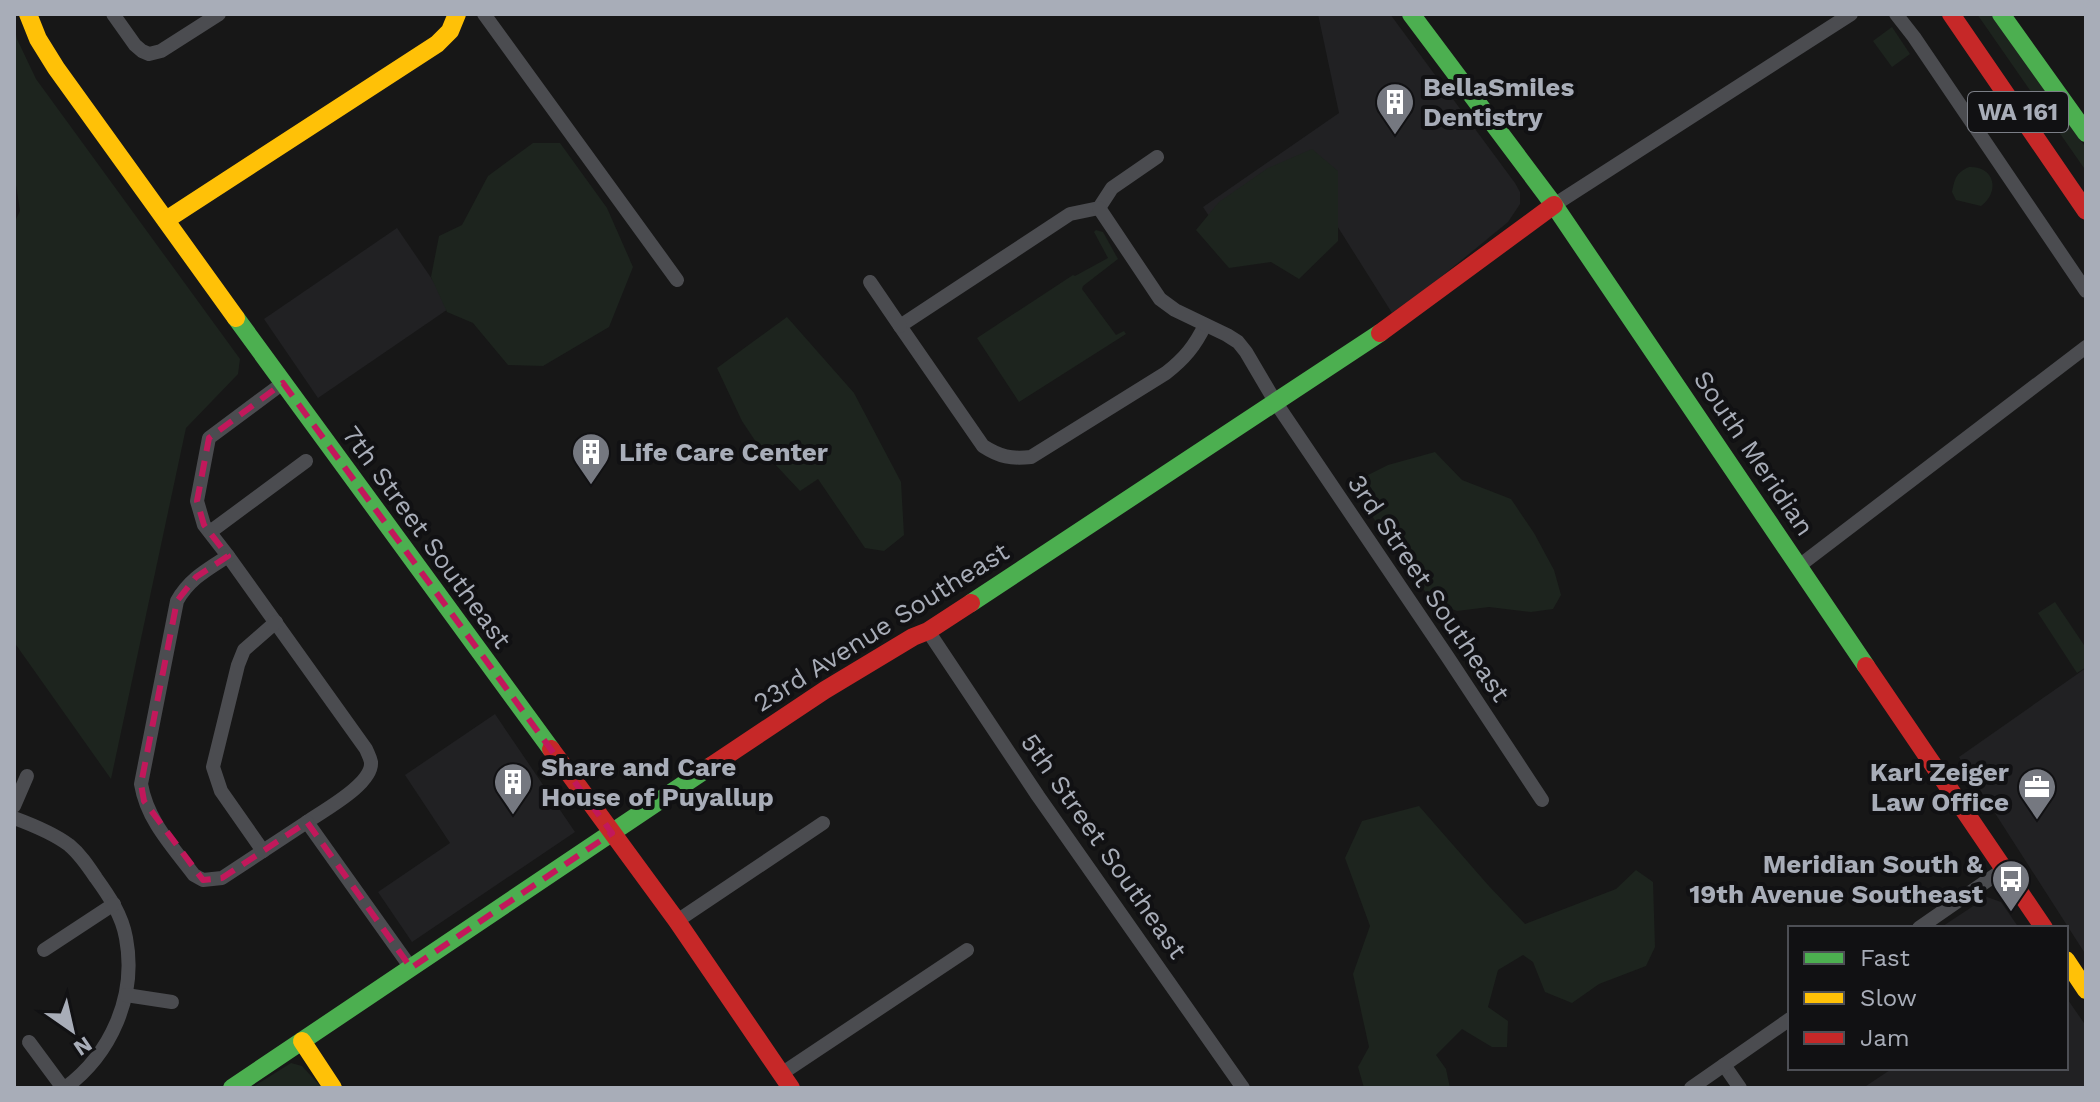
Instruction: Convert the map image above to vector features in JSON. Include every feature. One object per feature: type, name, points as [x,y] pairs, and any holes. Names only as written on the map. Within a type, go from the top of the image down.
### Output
[{"type":"main road","name":"7th Street Southeast","points":[[28,14],[38,39],[56,68],[677,921],[786,1081]]},
{"type":"main road","points":[[166,220],[437,44],[450,31],[457,14]]},
{"type":"main road","name":"South Meridian","points":[[1411,14],[1554,205],[2043,926]]},
{"type":"main road","name":"WA 161","points":[[1951,14],[2086,211]]},
{"type":"main road","name":"WA 161","points":[[2001,14],[2086,133]]},
{"type":"main road","name":"23rd Avenue Southeast","points":[[232,1088],[825,690],[928,631],[1276,403],[1401,319],[1554,205]]},
{"type":"main road","points":[[2068,963],[2086,990]]},
{"type":"main road","points":[[302,1041],[333,1088]]},
{"type":"street","points":[[113,14],[135,45],[149,54],[166,48],[219,14]]},
{"type":"street","points":[[484,14],[677,280]]},
{"type":"street","points":[[1554,205],[1851,14]]},
{"type":"street","points":[[1896,14],[2086,291]]},
{"type":"street","points":[[900,326],[1070,214],[1099,208],[1112,188],[1157,157]]},
{"type":"street","name":"3rd Street Southeast","points":[[1099,208],[1160,299],[1175,310],[1227,335],[1246,352],[1276,403],[1542,800]]},
{"type":"street","points":[[870,282],[983,446],[999,456],[1012,459],[1031,457],[1166,373],[1196,345],[1205,325]]},
{"type":"street","points":[[1799,566],[2086,347]]},
{"type":"street","points":[[228,556],[196,577],[185,587],[177,601],[141,784],[152,819],[194,875],[203,880],[222,878],[307,822],[367,778],[371,763],[366,749],[276,622],[228,556],[204,525],[197,501],[209,438],[283,383]]},
{"type":"street","points":[[210,532],[306,461]]},
{"type":"street","points":[[263,851],[221,791],[213,767],[244,650],[276,622]]},
{"type":"street","name":"5th Street Southeast","points":[[928,631],[1038,796],[1243,1088]]},
{"type":"street","points":[[14,806],[27,776]]},
{"type":"street","points":[[14,818],[69,845],[114,904],[126,938],[126,995],[106,1045],[87,1070],[64,1088],[29,1042]]},
{"type":"street","points":[[307,822],[411,968]]},
{"type":"street","points":[[677,921],[823,823]]},
{"type":"street","points":[[1922,926],[2004,869]]},
{"type":"street","points":[[44,950],[114,904]]},
{"type":"street","points":[[786,1081],[967,950]]},
{"type":"street","points":[[126,995],[172,1002]]},
{"type":"street","points":[[1691,1088],[1788,1020]]},
{"type":"street","points":[[1724,1065],[1740,1088]]},
{"type":"highlighted area","points":[[283,383],[612,833],[411,968],[307,822],[222,878],[203,880],[144,801],[141,784],[177,601],[196,577],[228,556],[204,525],[197,501],[209,438]]},
{"type":"shaded area","points":[[1318,14],[1390,14],[1520,192],[1520,204],[1508,222],[1392,313],[1329,213],[1241,264],[1203,207],[1339,113]]},
{"type":"shaded area","points":[[1977,14],[1993,14],[2086,148],[2086,171]]},
{"type":"shaded area","points":[[14,25],[17,39],[36,79],[240,359],[238,374],[186,428],[111,779],[14,642],[14,223],[20,211],[14,172]]},
{"type":"shaded area","points":[[1892,27],[1910,54],[1892,67],[1873,41]]},
{"type":"shaded area","points":[[533,143],[560,143],[607,208],[633,267],[609,327],[543,366],[508,365],[473,323],[447,312],[431,277],[439,236],[462,225],[488,176]]},
{"type":"shaded area","points":[[1312,149],[1338,171],[1338,241],[1299,279],[1271,262],[1229,268],[1196,230],[1219,202],[1268,168]]},
{"type":"shaded area","points":[[1969,167],[1984,171],[1992,180],[1991,193],[1981,206],[1956,200],[1952,192],[1957,176]]},
{"type":"shaded area","points":[[397,228],[451,307],[318,398],[264,319]]},
{"type":"shaded area","points":[[1094,232],[1103,232],[1118,259],[1082,289],[1116,335],[1124,331],[1126,334],[1019,402],[977,338],[1073,275],[1108,258]]},
{"type":"shaded area","points":[[787,317],[854,393],[901,482],[904,535],[884,551],[865,548],[818,479],[800,491],[760,448],[742,421],[717,368]]},
{"type":"shaded area","points":[[1435,452],[1462,480],[1511,499],[1554,570],[1561,595],[1553,609],[1531,612],[1489,607],[1457,611],[1432,601],[1355,492],[1366,476],[1388,465]]},
{"type":"shaded area","points":[[2055,602],[2086,648],[2086,667],[2077,673],[2038,613]]},
{"type":"shaded area","points":[[2086,668],[2086,955],[2068,926],[1959,757]]},
{"type":"shaded area","points":[[495,714],[575,832],[412,942],[378,892],[450,843],[405,775]]},
{"type":"shaded area","points":[[1419,806],[1525,924],[1616,889],[1636,870],[1653,882],[1655,947],[1646,966],[1599,984],[1572,1003],[1545,992],[1533,962],[1523,955],[1498,970],[1488,1007],[1508,1021],[1507,1047],[1492,1047],[1462,1029],[1436,1055],[1446,1069],[1450,1088],[1364,1088],[1358,1067],[1369,1047],[1353,974],[1370,926],[1345,858],[1362,821]]},
{"type":"shaded area","points":[[1987,897],[2001,902],[2018,926],[1943,926]]},
{"type":"shaded area","points":[[2068,1000],[2086,1026],[2086,1088],[1863,1088],[1890,1070],[2068,1070]]},
{"type":"shaded area","points":[[291,1063],[302,1066],[322,1088],[251,1088]]},
{"type":"traffic: fast","points":[[1411,14],[1554,205],[1866,666]]},
{"type":"traffic: fast","points":[[2001,14],[2086,133]]},
{"type":"traffic: fast","points":[[236,318],[551,749]]},
{"type":"traffic: fast","points":[[971,603],[1380,333]]},
{"type":"traffic: fast","points":[[232,1088],[711,766]]},
{"type":"traffic: slow","points":[[28,14],[38,39],[56,68],[236,318]]},
{"type":"traffic: slow","points":[[166,220],[437,44],[450,31],[457,14]]},
{"type":"traffic: slow","points":[[2068,963],[2086,990]]},
{"type":"traffic: slow","points":[[302,1041],[333,1088]]},
{"type":"traffic: jam","points":[[1951,14],[2086,211]]},
{"type":"traffic: jam","points":[[1380,333],[1554,205]]},
{"type":"traffic: jam","points":[[711,766],[825,690],[971,603]]},
{"type":"traffic: jam","points":[[1866,666],[2043,926]]},
{"type":"traffic: jam","points":[[551,749],[677,921],[791,1088]]},
{"type":"place","name":"BellaSmiles Dentistry","points":[[1395,136]]},
{"type":"place","name":"Life Care Center","points":[[591,486]]},
{"type":"place","name":"Share and Care House of Puyallup","points":[[513,816]]},
{"type":"place","name":"Karl Zeiger Law Office","points":[[2037,821]]},
{"type":"place","name":"Meridian South & 19th Avenue Southeast","points":[[2011,913]]}]
